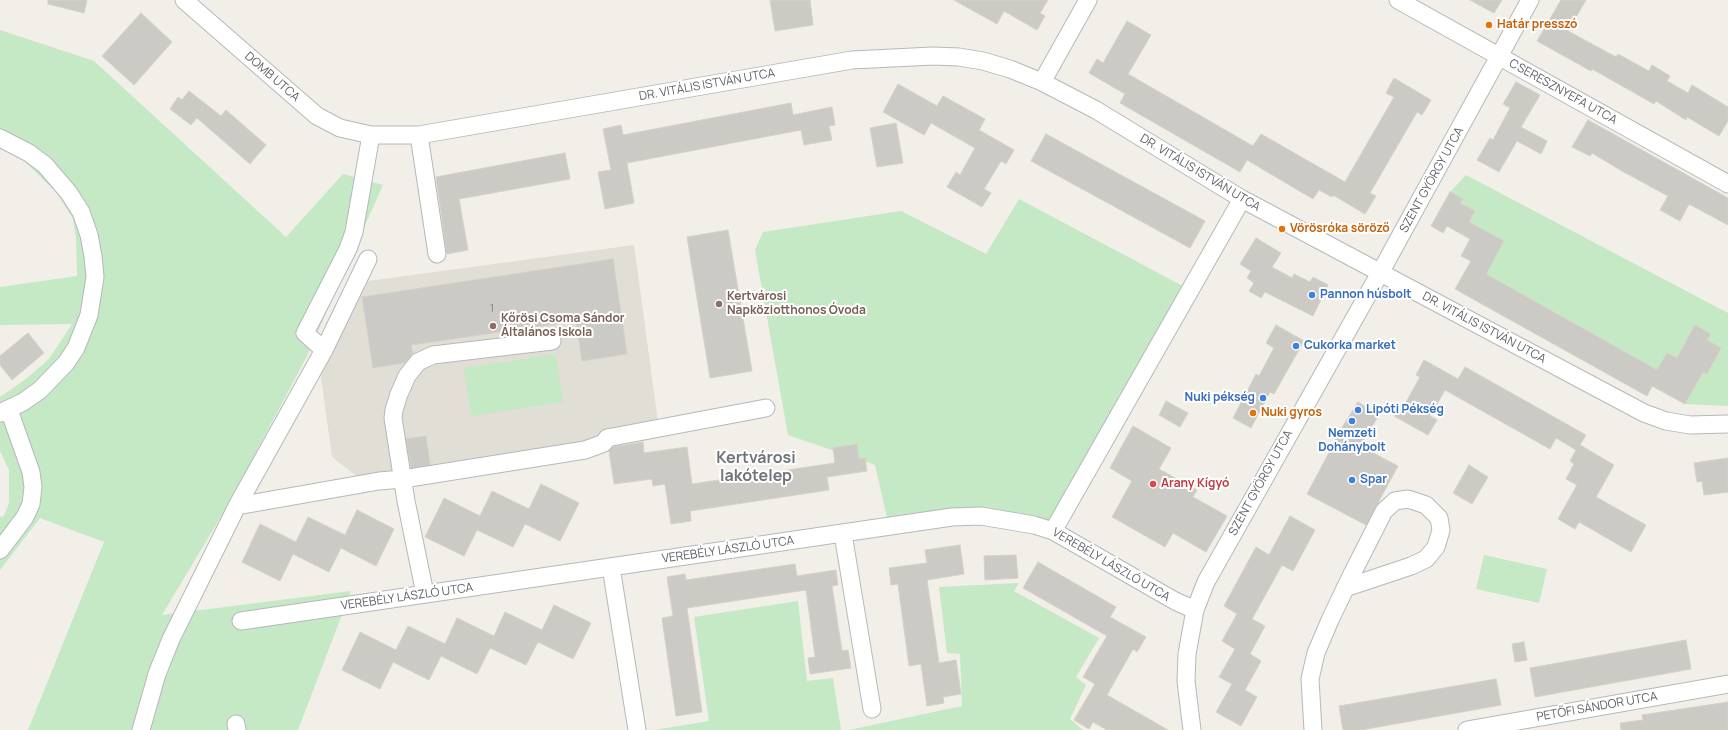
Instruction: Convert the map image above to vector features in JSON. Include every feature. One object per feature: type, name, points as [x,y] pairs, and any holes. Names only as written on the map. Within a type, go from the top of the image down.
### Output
[{"type":"street","name":"DOMB UTCA","points":[[184,0],[317,116],[346,130],[371,136]]},
{"type":"street","points":[[1042,82],[1088,0]]},
{"type":"street","name":"CSERESZNYEFA UTCA","points":[[1398,0],[1728,184]]},
{"type":"street","name":"SZENT GYÖRGY UTCA","points":[[1192,730],[1186,681],[1187,654],[1195,610],[1206,582],[1380,273],[1530,0]]},
{"type":"street","name":"DR. VITÁLIS ISTVÁN UTCA","points":[[371,136],[419,135],[852,60],[933,56],[959,57],[984,61],[1010,69],[1042,82],[1096,110],[1242,199],[1644,413],[1666,421],[1690,425],[1728,424]]},
{"type":"street","points":[[419,135],[437,254]]},
{"type":"street","points":[[324,350],[305,333],[348,249],[354,232],[371,136]]},
{"type":"street","points":[[0,138],[29,153],[45,165],[69,193],[80,212],[89,235],[93,256],[94,277],[89,315],[76,348],[58,372],[40,390],[23,402],[4,411],[31,472],[33,487],[31,504],[25,517],[0,550]]},
{"type":"street","points":[[1053,530],[1242,199]]},
{"type":"street","points":[[141,730],[157,674],[171,639],[237,506],[324,350],[368,258]]},
{"type":"street","points":[[425,594],[393,418],[394,410],[408,376],[418,362],[433,355],[552,341]]},
{"type":"street","points":[[237,506],[585,450],[604,443],[607,438],[766,408]]},
{"type":"street","points":[[1313,730],[1310,679],[1314,660],[1345,588],[1384,511],[1395,501],[1408,499],[1426,505],[1439,518],[1441,530],[1436,547],[1426,559],[1411,566],[1345,588]]},
{"type":"street","name":"VEREBÉLY LÁSZLÓ UTCA","points":[[241,621],[952,517],[974,517],[1009,521],[1053,530],[1175,601],[1195,610]]},
{"type":"street","points":[[843,534],[872,709]]},
{"type":"street","points":[[611,567],[637,730]]},
{"type":"street","name":"PETŐFI SÁNDOR UTCA","points":[[1467,730],[1728,684]]},
{"type":"shaded area","name":"Kőrösi Csoma Sándor Általános Iskola","points":[[634,245],[659,429],[359,478],[332,457],[320,370],[361,282]]},
{"type":"green space","points":[[0,30],[94,61],[286,237],[343,174],[383,185],[307,356],[229,503],[162,615],[351,591],[298,730],[28,730],[104,542],[40,518],[0,570],[0,517],[4,516],[9,503],[9,470],[0,451],[0,397],[26,379],[49,359],[72,324],[0,325],[0,287],[77,276],[76,238],[73,219],[56,192],[15,152],[0,149]]},
{"type":"green space","points":[[1466,175],[1728,313],[1728,406],[1685,404],[1693,389],[1684,384],[1694,367],[1707,374],[1721,348],[1707,340],[1711,334],[1695,325],[1677,358],[1667,353],[1657,370],[1481,271],[1495,258],[1504,241],[1469,222],[1475,211],[1460,203],[1463,199],[1450,192]]},
{"type":"green space","points":[[1019,199],[1194,292],[1056,540],[1005,522],[964,519],[890,531],[875,465],[788,435],[755,250],[763,232],[901,211],[986,254]]},
{"type":"green space","points":[[556,354],[563,402],[471,416],[464,368]]},
{"type":"green space","points":[[1484,555],[1547,569],[1539,603],[1476,589]]},
{"type":"green space","points":[[1019,583],[1014,591],[1099,638],[1076,677],[1086,685],[1070,719],[1083,730],[849,730],[962,706],[960,654],[947,653],[939,587]]},
{"type":"green space","points":[[798,601],[807,681],[833,678],[841,730],[654,730],[709,721],[694,617]]},
{"type":"building","points":[[48,0],[87,0],[84,13],[48,4]]},
{"type":"building","points":[[770,0],[810,0],[813,25],[775,31]]},
{"type":"building","points":[[954,0],[1048,0],[1040,13],[1045,16],[1037,30],[1004,11],[997,24]]},
{"type":"building","points":[[1470,0],[1502,0],[1494,13]]},
{"type":"building","points":[[1561,0],[1586,0],[1568,31],[1616,57],[1618,54],[1649,71],[1652,65],[1670,76],[1667,81],[1688,93],[1692,85],[1728,107],[1728,121],[1719,136],[1687,117],[1686,120],[1656,101],[1654,104],[1592,69],[1591,71],[1537,41]]},
{"type":"building","points":[[141,13],[172,42],[134,85],[102,56]]},
{"type":"building","points":[[1127,21],[1151,35],[1128,74],[1253,146],[1261,134],[1345,182],[1394,97],[1386,93],[1394,78],[1431,100],[1422,115],[1417,112],[1370,193],[1376,196],[1365,214],[1333,195],[1332,197],[1319,190],[1313,199],[1247,160],[1240,172],[1120,103],[1125,94],[1089,73],[1097,59],[1103,63]]},
{"type":"building","points":[[1516,82],[1540,95],[1521,127],[1547,141],[1541,154],[1517,141],[1499,172],[1477,160],[1490,138],[1493,140],[1510,108],[1503,104]]},
{"type":"building","points":[[898,84],[937,106],[943,96],[985,119],[979,130],[1014,150],[1006,164],[1001,161],[984,189],[991,193],[982,207],[947,187],[956,172],[960,175],[975,148],[931,123],[924,135],[883,112]]},
{"type":"building","points":[[189,91],[221,116],[226,110],[266,145],[250,164],[197,118],[191,125],[170,109],[178,97],[182,100]]},
{"type":"building","points":[[791,103],[793,115],[832,107],[835,125],[829,126],[832,140],[804,145],[801,130],[627,163],[634,203],[605,209],[598,172],[611,170],[603,129],[621,125],[623,135]]},
{"type":"building","points":[[1588,120],[1728,198],[1728,225],[1689,204],[1680,221],[1660,210],[1668,196],[1592,153],[1590,156],[1572,147]]},
{"type":"building","points":[[896,123],[903,163],[877,167],[870,128]]},
{"type":"building","points":[[1046,134],[1205,221],[1190,248],[1031,161]]},
{"type":"building","points":[[565,153],[570,179],[459,199],[468,250],[447,254],[436,177]]},
{"type":"building","points":[[1450,192],[1463,199],[1460,203],[1475,211],[1469,222],[1504,241],[1486,274],[1657,370],[1667,353],[1677,358],[1695,325],[1711,334],[1707,340],[1721,348],[1707,374],[1703,372],[1685,404],[1652,386],[1647,396],[1455,289],[1471,261],[1461,256],[1470,239],[1447,226],[1443,233],[1431,226]]},
{"type":"building","name":"Kertvárosi Napköziotthonos Óvoda","points":[[728,230],[752,371],[710,378],[687,237]]},
{"type":"building","points":[[1256,238],[1281,253],[1272,267],[1292,278],[1294,274],[1310,282],[1313,277],[1328,285],[1313,316],[1265,292],[1261,298],[1249,291],[1254,283],[1247,278],[1251,271],[1240,264]]},
{"type":"building","points":[[613,259],[627,354],[582,361],[576,321],[411,345],[413,354],[404,363],[373,368],[362,297]]},
{"type":"building","points":[[1276,325],[1304,341],[1274,394],[1270,392],[1251,428],[1233,418],[1256,374],[1259,376],[1274,348],[1266,343]]},
{"type":"building","points":[[28,333],[44,353],[12,380],[0,365],[0,356]]},
{"type":"building","points":[[1424,360],[1458,379],[1465,367],[1586,435],[1580,445],[1614,465],[1596,497],[1646,525],[1631,552],[1579,522],[1575,529],[1558,519],[1577,485],[1566,479],[1574,464],[1570,461],[1576,450],[1556,438],[1550,449],[1445,390],[1430,416],[1437,420],[1428,435],[1394,416],[1401,404],[1404,406],[1420,377],[1416,375]]},
{"type":"building","points":[[1166,401],[1188,413],[1180,427],[1159,415]]},
{"type":"building","name":"Spar","points":[[1358,402],[1379,415],[1360,446],[1398,466],[1366,525],[1307,494],[1343,426]]},
{"type":"building","points":[[1133,426],[1171,448],[1159,469],[1197,490],[1193,497],[1227,516],[1206,552],[1173,533],[1165,547],[1112,517],[1132,481],[1110,468]]},
{"type":"building","points":[[426,436],[430,465],[411,468],[406,439]]},
{"type":"building","points":[[643,442],[644,453],[687,447],[692,484],[835,463],[833,448],[857,444],[859,459],[865,458],[867,471],[827,477],[829,490],[690,511],[691,521],[671,524],[665,484],[653,486],[652,479],[614,484],[609,451],[613,447]]},
{"type":"building","points":[[1728,458],[1728,492],[1704,495],[1702,481],[1697,482],[1694,463]]},
{"type":"building","points":[[1469,465],[1488,477],[1472,504],[1453,493]]},
{"type":"building","points":[[541,484],[579,503],[560,541],[525,524],[513,547],[477,530],[464,556],[425,537],[444,498],[480,516],[492,491],[529,509]]},
{"type":"building","points":[[357,510],[394,529],[376,566],[341,548],[329,572],[293,554],[280,581],[242,562],[260,524],[296,542],[308,517],[345,535]]},
{"type":"building","points":[[1290,516],[1315,530],[1293,571],[1282,565],[1252,619],[1265,626],[1250,654],[1261,661],[1245,690],[1257,697],[1241,726],[1216,712],[1232,684],[1219,677],[1235,649],[1222,641],[1237,614],[1224,606],[1256,547],[1269,555]]},
{"type":"building","points":[[960,545],[964,574],[927,580],[939,663],[956,660],[961,694],[943,697],[944,703],[927,706],[921,664],[909,666],[898,584],[891,585],[889,568],[927,563],[925,550]]},
{"type":"building","points":[[1016,555],[1018,578],[985,580],[984,556]]},
{"type":"building","points":[[1038,562],[1116,607],[1110,617],[1146,637],[1137,652],[1133,649],[1107,695],[1168,730],[1107,730],[1093,722],[1089,729],[1074,720],[1095,684],[1083,677],[1107,636],[1023,588]]},
{"type":"building","points":[[795,564],[797,576],[836,570],[838,585],[832,586],[842,651],[848,650],[851,668],[810,674],[808,658],[815,657],[806,590],[687,608],[702,712],[676,716],[662,618],[673,616],[667,577],[685,574],[686,580]]},
{"type":"building","points":[[554,605],[591,623],[573,659],[538,642],[526,665],[490,648],[477,674],[441,656],[429,680],[393,662],[380,689],[342,670],[360,632],[396,650],[408,626],[445,644],[457,618],[494,636],[505,612],[542,630]]},
{"type":"building","points":[[1686,640],[1691,669],[1535,697],[1530,668]]},
{"type":"building","points":[[1524,642],[1527,660],[1515,662],[1512,644]]},
{"type":"building","points":[[1496,679],[1501,705],[1361,730],[1343,730],[1339,706]]},
{"type":"building","points":[[1728,702],[1728,730],[1621,730],[1620,723],[1643,720],[1642,715]]},
{"type":"place","name":"Határ presszó","points":[[1489,25]]},
{"type":"place","name":"Vörösróka söröző","points":[[1282,229]]},
{"type":"place","name":"Pannon húsbolt","points":[[1312,295]]},
{"type":"place","name":"Kertvárosi Napköziotthonos Óvoda","points":[[719,304]]},
{"type":"place","name":"Kőrösi Csoma Sándor Általános Iskola","points":[[493,326]]},
{"type":"place","name":"Cukorka market","points":[[1296,346]]},
{"type":"place","name":"Nuki pékség","points":[[1263,398]]},
{"type":"place","name":"Lipóti Pékség","points":[[1358,410]]},
{"type":"place","name":"Nuki gyros","points":[[1253,413]]},
{"type":"place","name":"Nemzeti Dohánybolt","points":[[1352,421]]},
{"type":"place","name":"Spar","points":[[1352,480]]},
{"type":"place","name":"Arany Kígyó","points":[[1153,484]]},
{"type":"district","name":"Kertvárosi lakótelep","points":[[756,468]]}]
